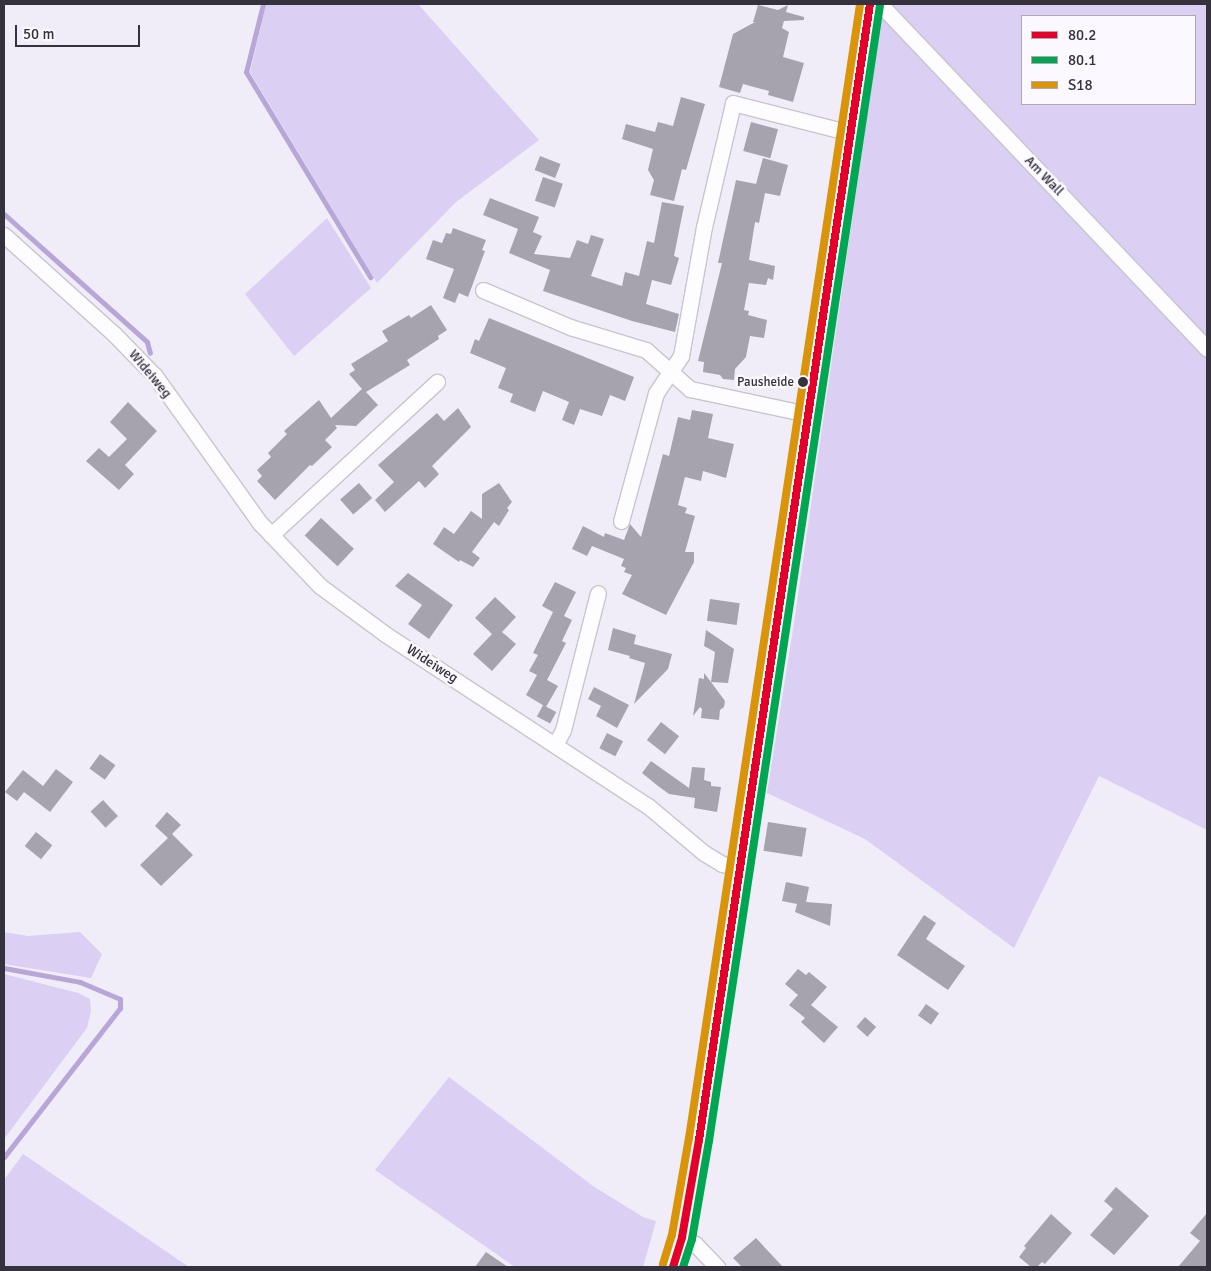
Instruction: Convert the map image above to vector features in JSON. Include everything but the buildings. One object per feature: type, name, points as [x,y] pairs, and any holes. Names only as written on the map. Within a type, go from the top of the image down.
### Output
[{"type":"main road","points":[[673,1267],[682,1236],[699,1140],[870,4]]},
{"type":"street","name":"Am Wall","points":[[880,4],[1207,349]]},
{"type":"street","points":[[621,521],[656,393],[682,356],[704,227],[733,103],[851,133]]},
{"type":"street","name":"Wideiweg","points":[[4,235],[114,334],[155,376],[271,535],[320,586],[385,634],[648,806],[704,854],[722,864],[740,868]]},
{"type":"street","points":[[482,290],[570,327],[646,350],[690,389],[808,414]]},
{"type":"street","points":[[271,535],[437,382]]},
{"type":"street","points":[[555,745],[563,730],[598,593]]},
{"type":"street","points":[[682,1236],[695,1244],[717,1267]]},
{"type":"shaded area","points":[[266,4],[418,4],[539,140],[456,202],[377,283],[250,72]]},
{"type":"shaded area","points":[[883,4],[1207,4],[1207,830],[1099,776],[1014,948],[865,839],[767,793],[794,623]]},
{"type":"shaded area","points":[[327,218],[371,288],[294,356],[245,294]]},
{"type":"shaded area","points":[[4,932],[28,936],[80,932],[102,954],[91,978],[4,964]]},
{"type":"shaded area","points":[[4,974],[78,993],[90,999],[91,1011],[87,1028],[4,1139]]},
{"type":"shaded area","points":[[449,1077],[593,1186],[643,1217],[656,1221],[643,1267],[515,1267],[375,1170]]},
{"type":"shaded area","points":[[23,1154],[189,1267],[4,1267],[4,1180]]},
{"type":"waterway","points":[[263,4],[246,72],[370,277]]},
{"type":"waterway","points":[[4,214],[147,342],[150,353]]},
{"type":"waterway","points":[[4,968],[80,982],[120,999],[120,1008],[4,1157]]},
{"type":"transit line","name":"S18","points":[[663,1264],[672,1235],[689,1138],[860,4]]},
{"type":"transit line","name":"80.2","points":[[673,1267],[682,1237],[699,1140],[870,4]]},
{"type":"transit line","name":"80.1","points":[[683,1267],[692,1239],[709,1141],[880,5]]},
{"type":"place","name":"Pausheide","points":[[803,382]]}]
